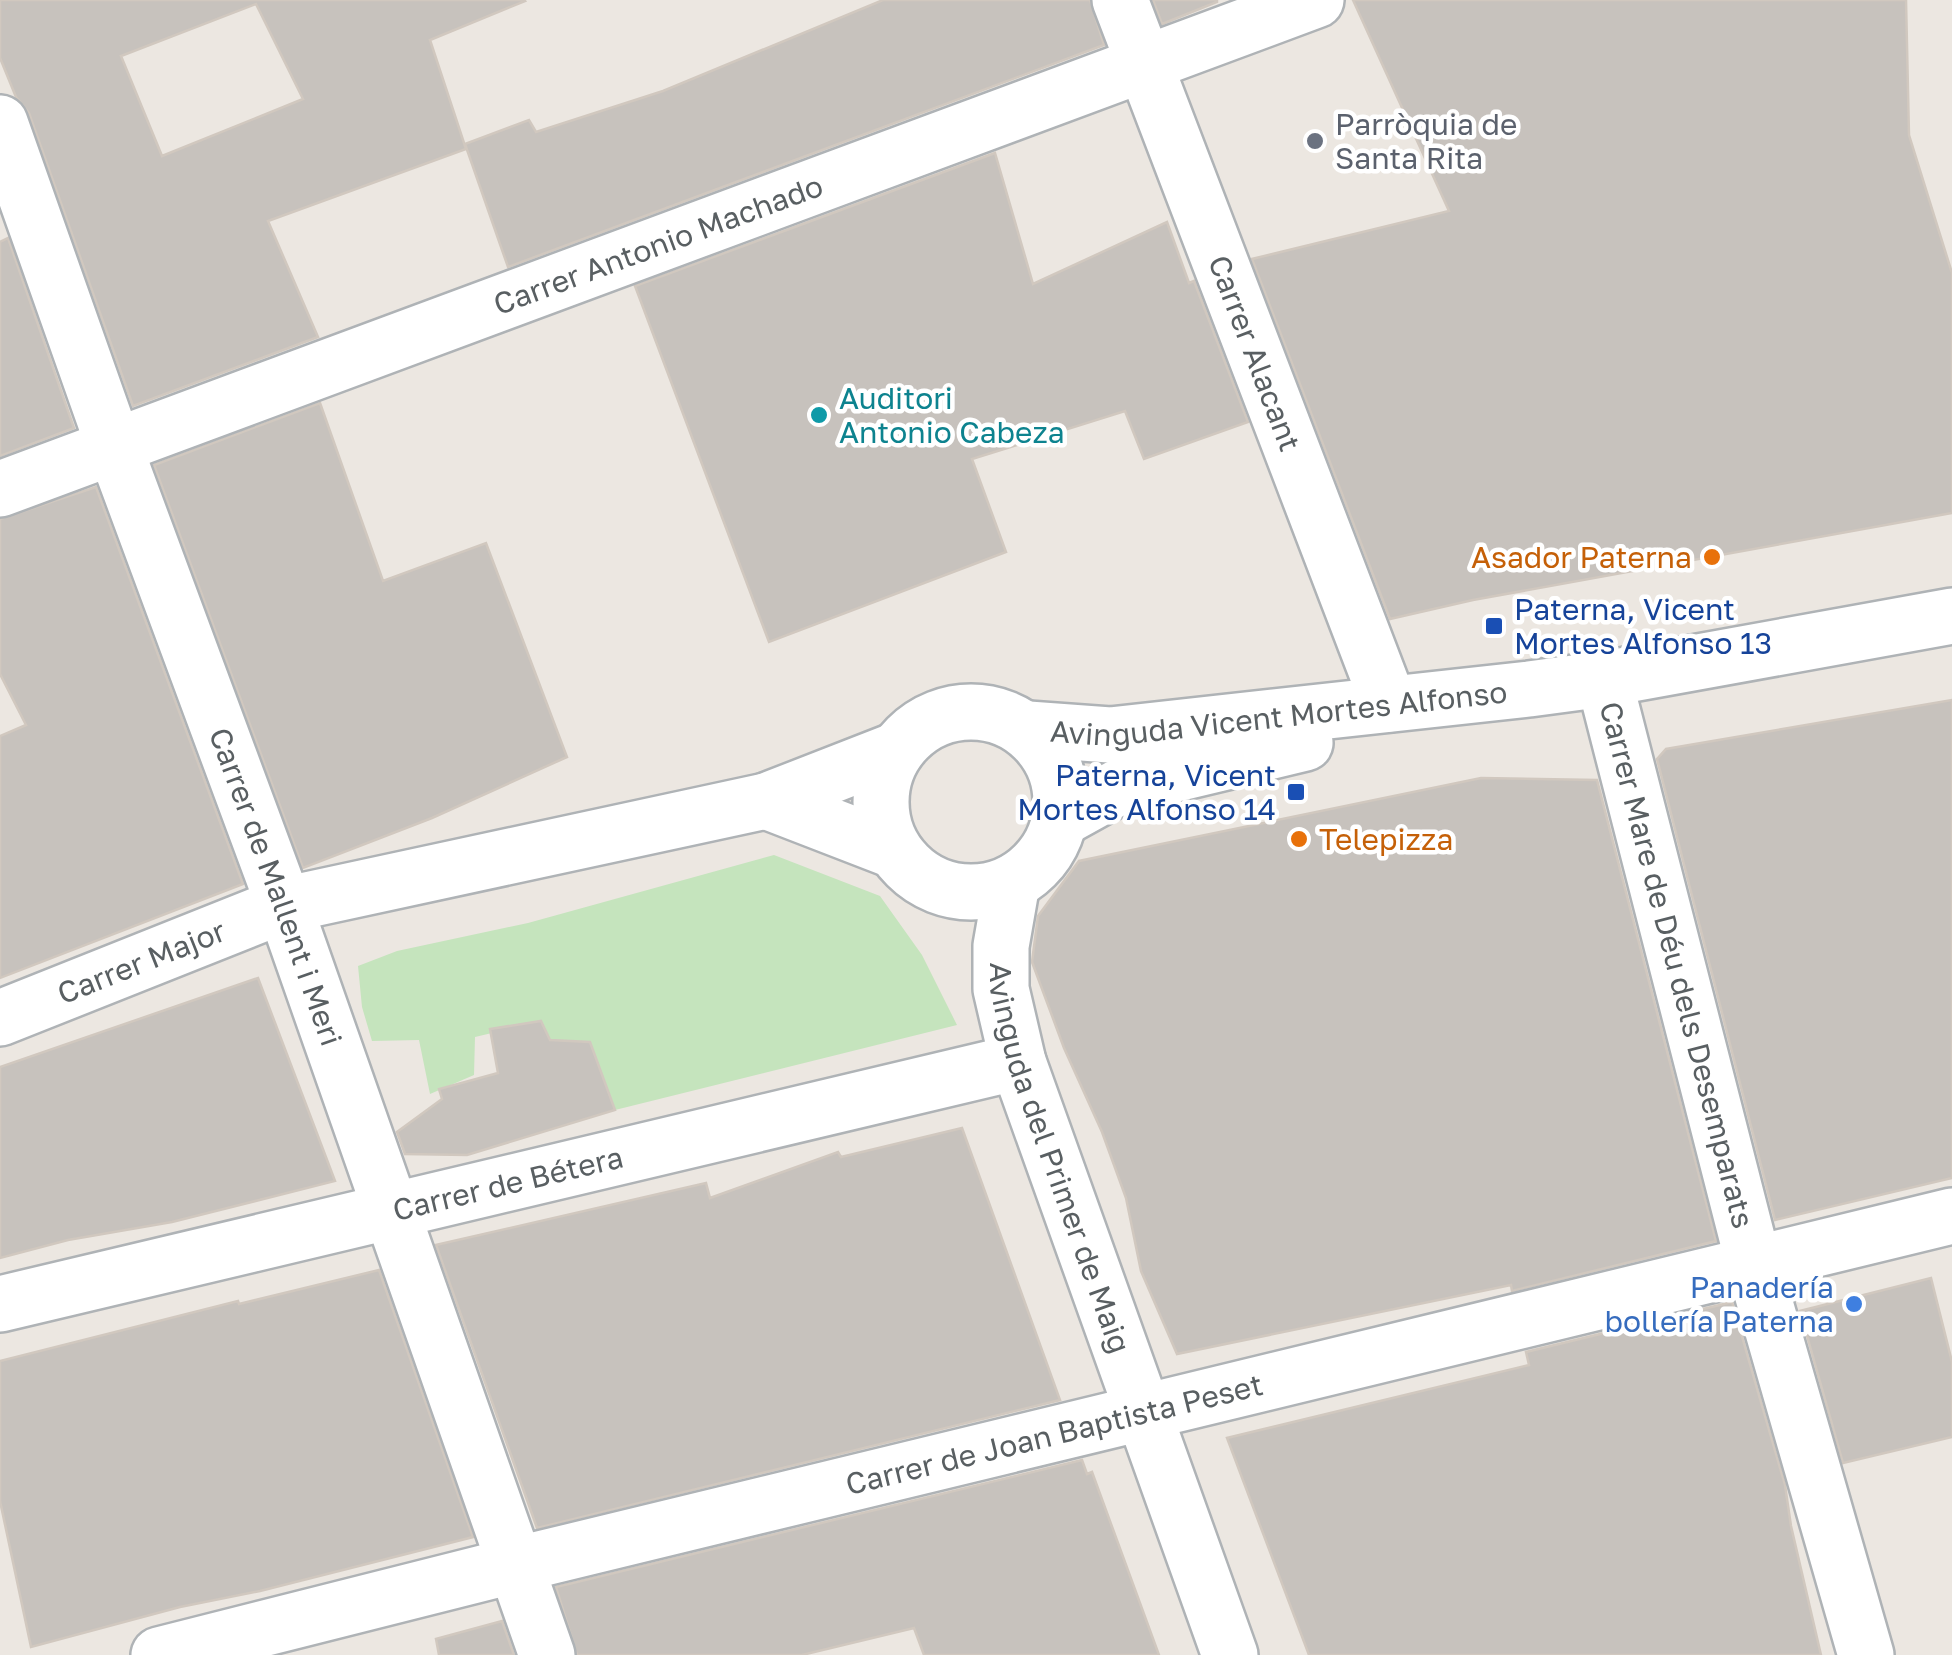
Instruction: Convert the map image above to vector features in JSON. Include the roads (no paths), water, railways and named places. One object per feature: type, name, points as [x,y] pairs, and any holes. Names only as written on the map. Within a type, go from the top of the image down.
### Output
[{"type":"street","name":"Carrer Alacant","points":[[1120,0],[1388,704]]},
{"type":"street","name":"Carrer Antonio Machado","points":[[0,489],[1316,0]]},
{"type":"street","name":"Carrer de Mallent i Meri","points":[[0,122],[114,446],[284,906],[547,1655]]},
{"type":"street","name":"Avinguda Vicent Mortes Alfonso","points":[[1028,730],[1110,735],[1529,689],[1952,616]]},
{"type":"street","name":"Carrer Mare de Déu dels Desemparats","points":[[1604,679],[1754,1264],[1866,1655]]},
{"type":"street","name":"Avinguda Vicent Mortes Alfonso","points":[[1061,819],[1117,788],[1529,689]]},
{"type":"street","points":[[284,906],[766,802],[894,752],[932,719],[981,710],[1028,730],[1058,770],[1061,819],[1044,858],[1012,884],[968,893],[925,882],[893,850],[766,802]]},
{"type":"street","points":[[893,850],[880,801],[894,752]]},
{"type":"street","name":"Avinguda del Primer de Maig","points":[[1012,884],[1002,946],[1001,989],[1018,1062],[1230,1655]]},
{"type":"street","name":"Carrer Major","points":[[0,1018],[284,906]]},
{"type":"street","name":"Carrer de Bétera","points":[[0,1304],[1018,1062]]},
{"type":"street","name":"Carrer de Joan Baptista Peset","points":[[159,1655],[1952,1216]]},
{"type":"place","name":"Parròquia de Santa Rita","points":[[1315,141]]},
{"type":"place","name":"Auditori Antonio Cabeza","points":[[819,415]]},
{"type":"place","name":"Asador Paterna","points":[[1712,557]]},
{"type":"place","name":"Paterna, Vicent Mortes Alfonso 13","points":[[1494,626]]},
{"type":"place","name":"Paterna, Vicent Mortes Alfonso 14","points":[[1296,792]]},
{"type":"place","name":"Telepizza","points":[[1299,839]]},
{"type":"place","name":"Panadería bollería Paterna","points":[[1854,1304]]}]
